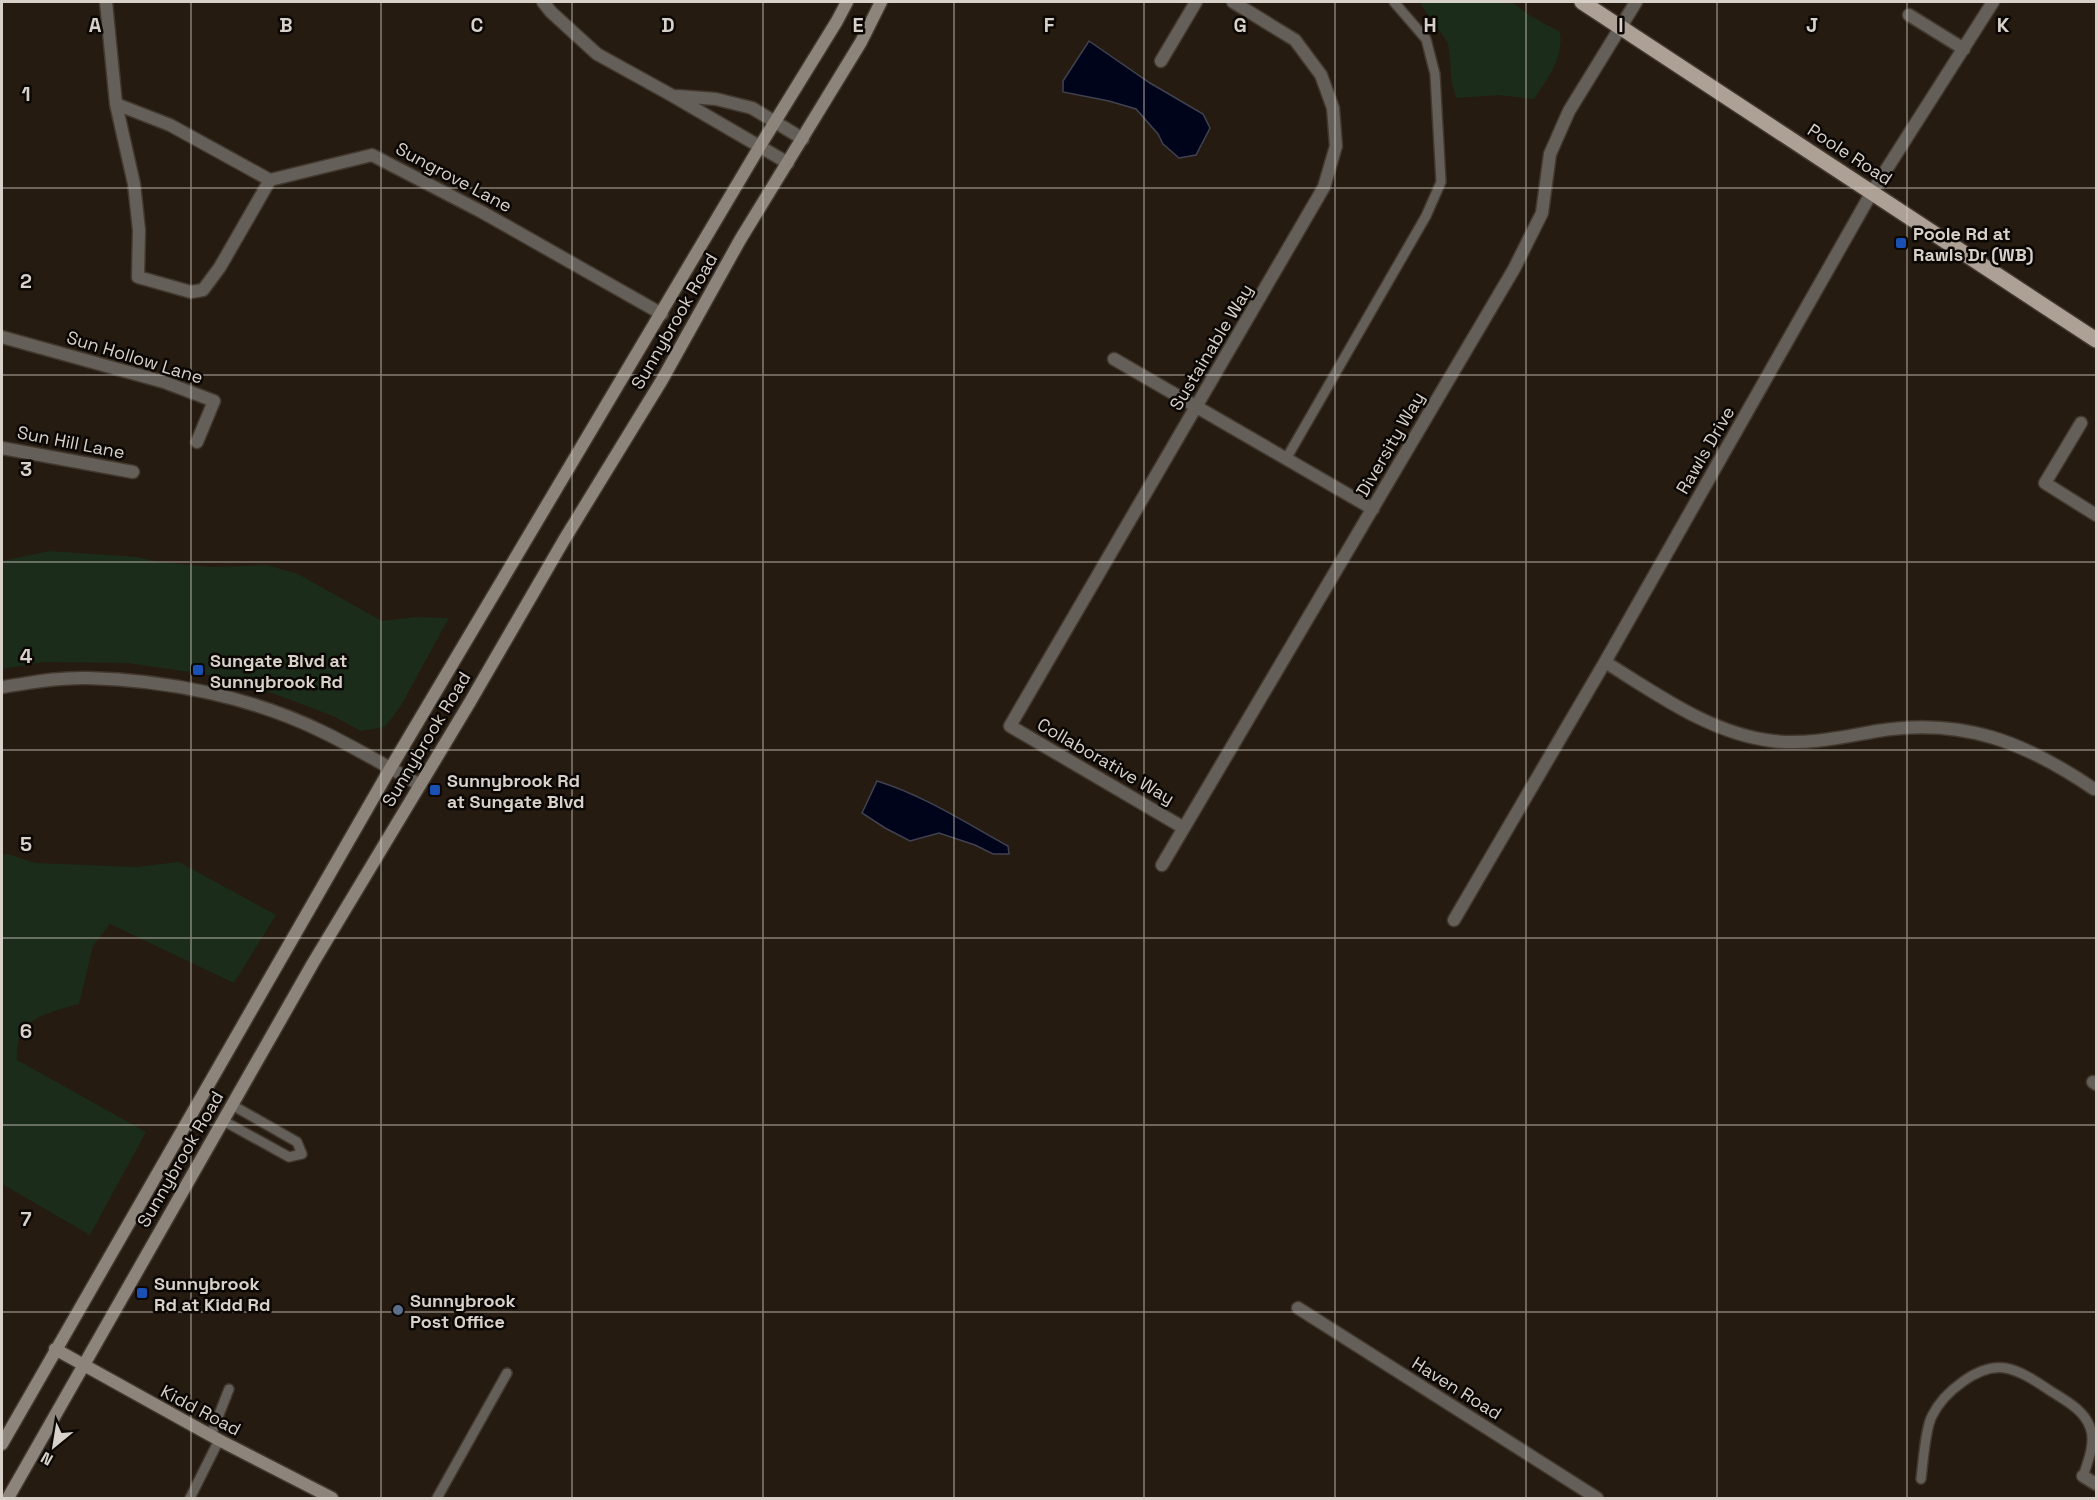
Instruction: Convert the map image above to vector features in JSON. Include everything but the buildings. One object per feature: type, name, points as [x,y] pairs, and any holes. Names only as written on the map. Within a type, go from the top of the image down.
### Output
[{"type":"main road","name":"Sunnybrook Road","points":[[2,1444],[390,768],[847,2]]},
{"type":"main road","name":"Sunnybrook Road","points":[[8,1498],[313,963],[564,540],[662,380],[735,249],[861,42],[880,2]]},
{"type":"main road","name":"Poole Road","points":[[1582,2],[2097,340]]},
{"type":"main road","name":"Kidd Road","points":[[55,1349],[84,1367],[332,1498]]},
{"type":"street","points":[[106,2],[116,104],[134,184],[139,230],[138,277],[191,292],[202,290],[220,267],[270,180],[170,125],[116,104]]},
{"type":"street","points":[[543,2],[597,54],[788,163]]},
{"type":"street","points":[[1161,61],[1196,2]]},
{"type":"street","name":"Sustainable Way","points":[[1010,726],[1324,186],[1336,146],[1333,108],[1321,75],[1296,40],[1233,2]]},
{"type":"street","name":"Diversity Way","points":[[1162,865],[1514,269],[1542,213],[1550,154],[1569,111],[1636,2]]},
{"type":"street","name":"Rawls Drive","points":[[1454,920],[1605,662],[1872,192],[1993,2]]},
{"type":"street","points":[[1909,15],[1964,48]]},
{"type":"street","points":[[673,96],[716,99],[752,108],[777,121],[803,139]]},
{"type":"street","name":"Sungrove Lane","points":[[270,180],[372,155],[482,212],[662,314]]},
{"type":"street","name":"Sun Hollow Lane","points":[[2,337],[164,382],[214,401],[197,442]]},
{"type":"street","points":[[1114,359],[1373,509]]},
{"type":"street","points":[[2081,423],[2045,483],[2097,515]]},
{"type":"street","name":"Sun Hill Lane","points":[[2,448],[133,472]]},
{"type":"street","points":[[1605,662],[1697,717],[1753,738],[1807,742],[1909,727],[1970,730],[2033,753],[2094,789]]},
{"type":"street","points":[[2,687],[49,680],[87,678],[170,686],[232,699],[275,711],[323,732],[420,785]]},
{"type":"street","name":"Collaborative Way","points":[[1010,726],[1184,828]]},
{"type":"street","name":"Haven Road","points":[[1298,1308],[1597,1498]]},
{"type":"street","points":[[2083,1476],[2097,1484]]},
{"type":"lane","points":[[1286,459],[1426,216],[1441,182],[1435,74],[1426,39],[1394,2]]},
{"type":"lane","points":[[222,1120],[289,1156],[302,1154],[297,1143],[232,1105]]},
{"type":"lane","points":[[1921,1479],[1931,1418],[1945,1397],[1964,1381],[1985,1371],[2004,1368],[2028,1376],[2080,1411],[2091,1428],[2092,1447],[2083,1476]]},
{"type":"lane","points":[[437,1498],[507,1373]]},
{"type":"lane","points":[[190,1498],[215,1437],[229,1389]]},
{"type":"green space","points":[[1419,2],[1512,2],[1529,15],[1560,32],[1560,50],[1557,59],[1534,99],[1498,95],[1456,98],[1448,43]]},
{"type":"green space","points":[[49,551],[138,557],[157,562],[213,567],[267,565],[298,574],[382,621],[416,617],[449,618],[400,707],[385,727],[361,731],[333,716],[275,694],[216,676],[128,663],[44,662],[2,669],[2,561]]},
{"type":"green space","points":[[8,854],[35,863],[135,867],[179,862],[276,915],[234,983],[110,924],[93,946],[79,1004],[35,1020],[21,1035],[17,1046],[17,1060],[146,1132],[90,1235],[2,1184],[2,855]]},
{"type":"water","points":[[1089,41],[1150,83],[1203,114],[1210,128],[1196,155],[1179,158],[1163,144],[1158,134],[1136,109],[1063,92],[1063,81]]},
{"type":"water","points":[[877,781],[911,794],[960,819],[1008,846],[1009,854],[993,854],[975,845],[939,833],[910,841],[885,828],[862,813]]},
{"type":"place","name":"Poole Rd at Rawls Dr (WB)","points":[[1901,243]]},
{"type":"place","name":"Sungate Blvd at Sunnybrook Rd","points":[[198,670]]},
{"type":"place","name":"Sunnybrook Rd at Sungate Blvd","points":[[435,790]]},
{"type":"place","name":"Sunnybrook Rd at Kidd Rd","points":[[142,1293]]},
{"type":"place","name":"Sunnybrook Post Office","points":[[398,1310]]}]
